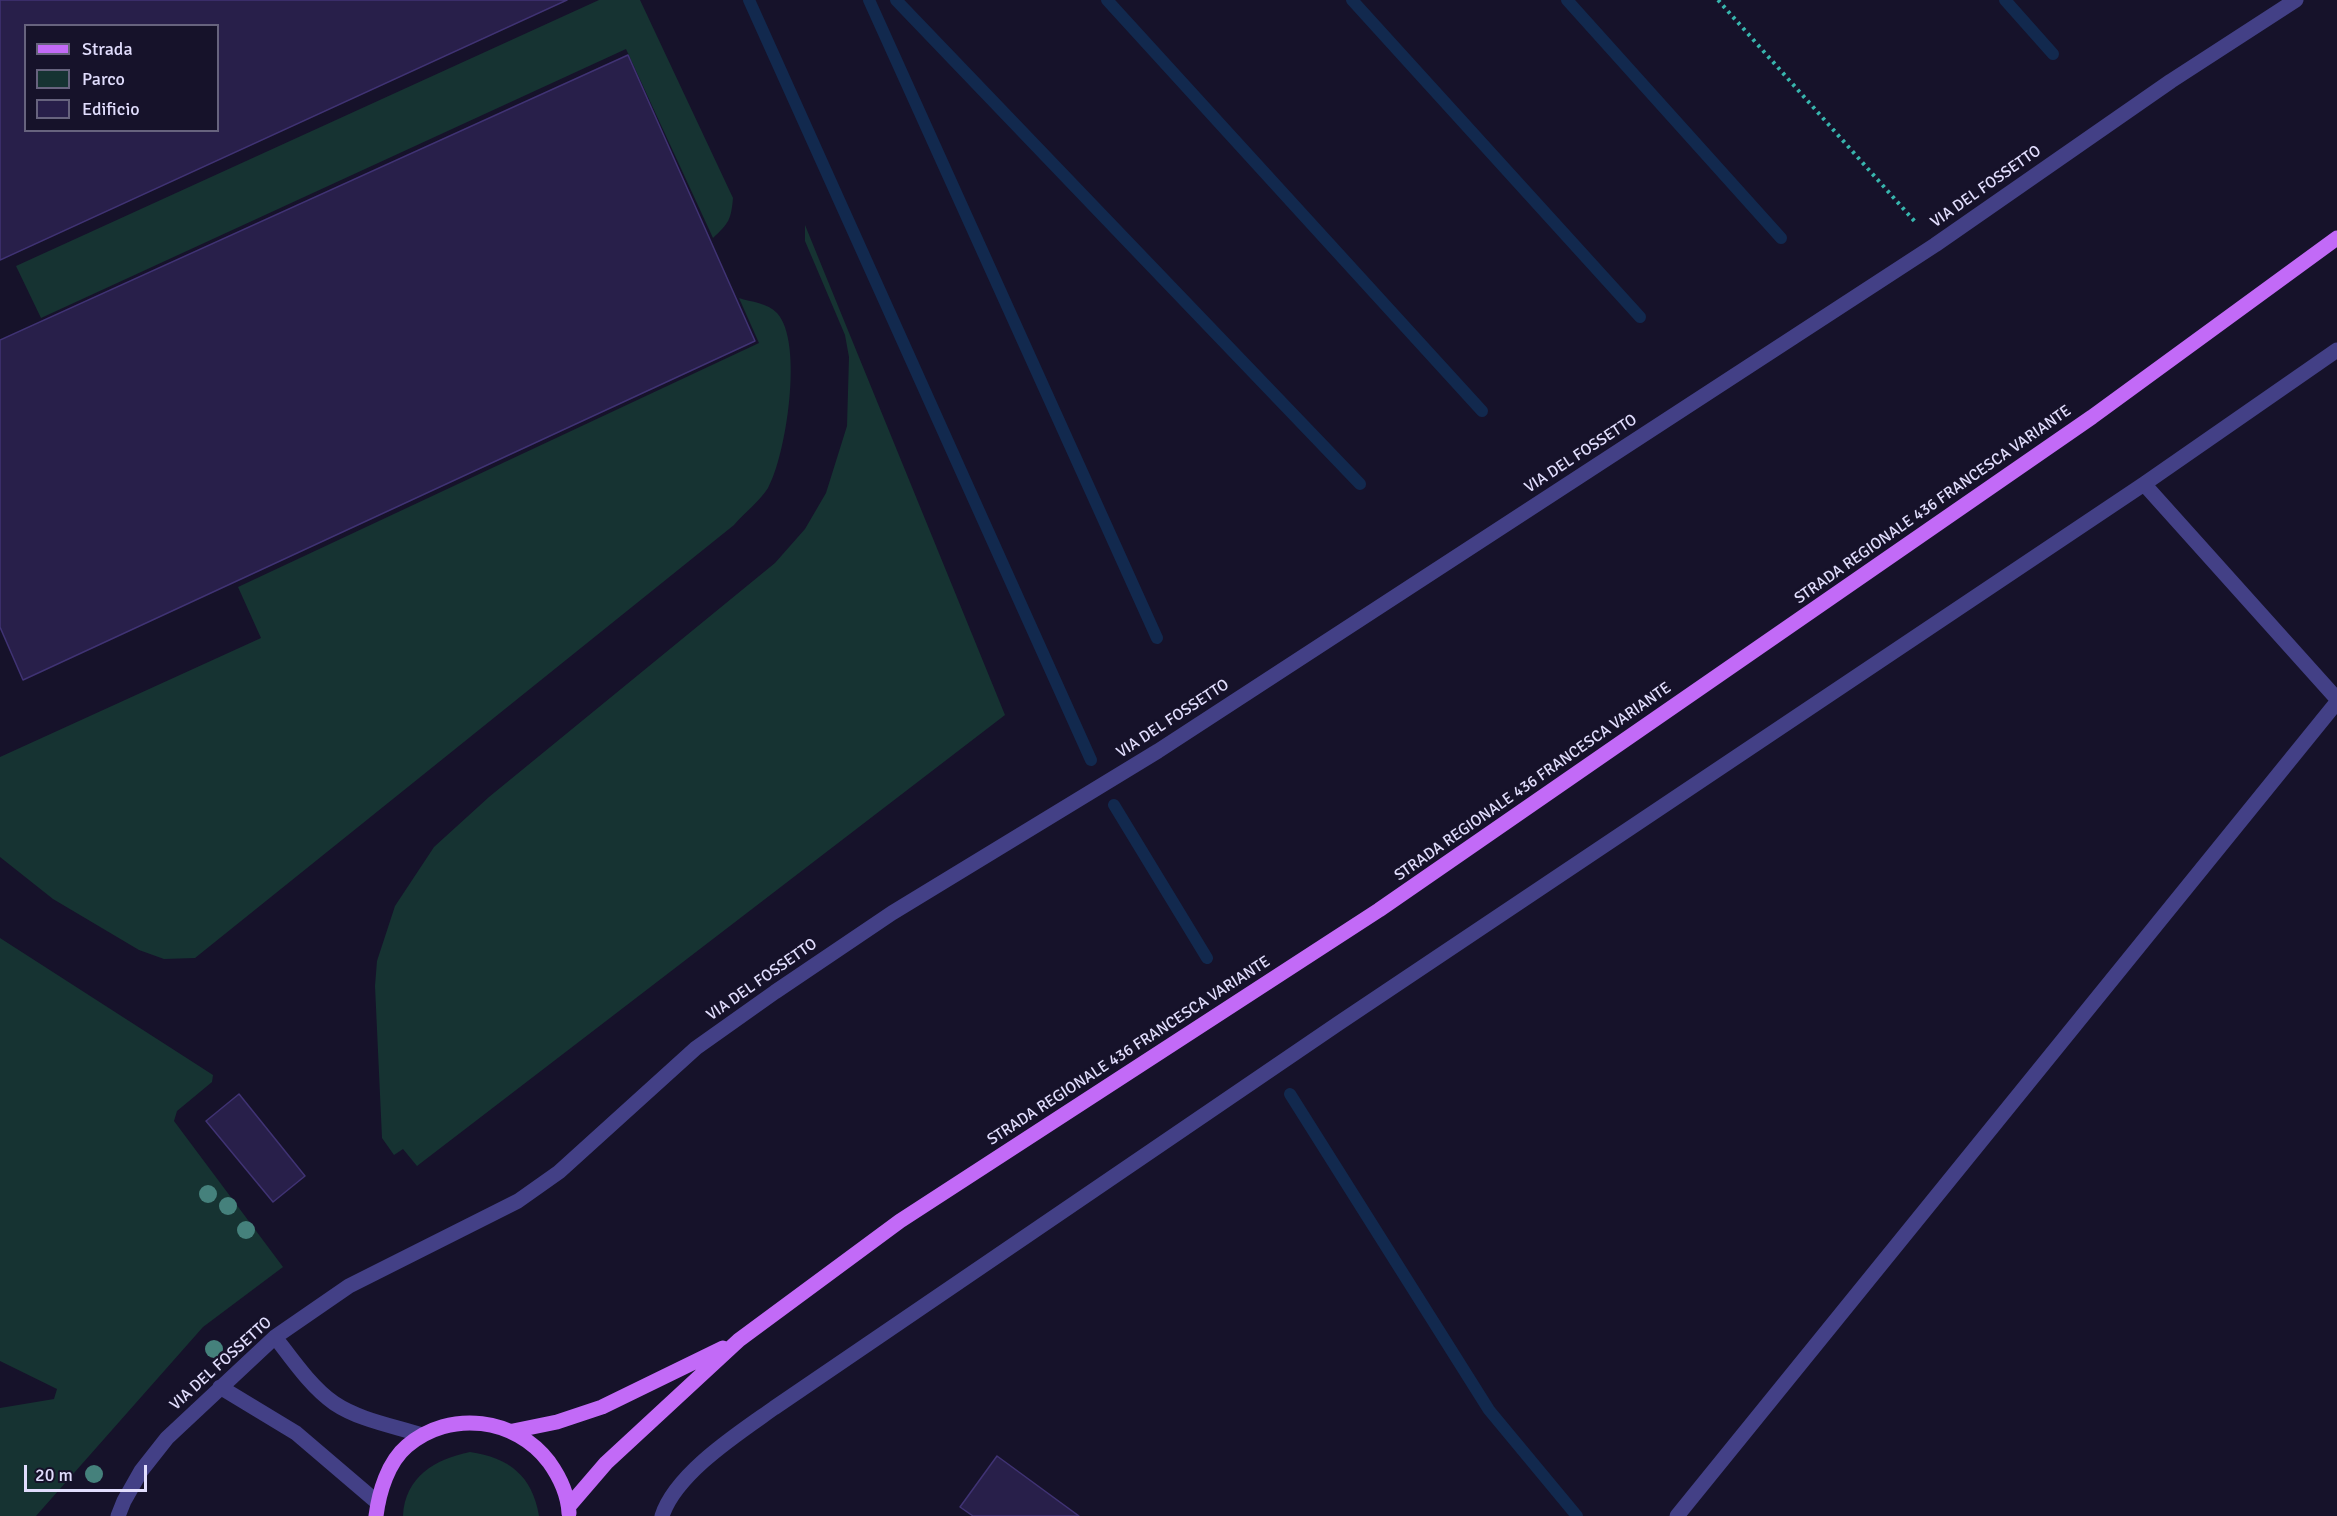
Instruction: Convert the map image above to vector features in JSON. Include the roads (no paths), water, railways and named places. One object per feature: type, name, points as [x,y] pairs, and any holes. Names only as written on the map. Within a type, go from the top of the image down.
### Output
[{"type":"main road","name":"STRADA REGIONALE 436 FRANCESCA VARIANTE","points":[[739,1340],[900,1221],[1409,889],[2092,417],[2337,237]]},
{"type":"main road","points":[[513,1431],[557,1422],[602,1407],[739,1340]]},
{"type":"main road","points":[[569,1511],[606,1463],[739,1340]]},
{"type":"main road","points":[[377,1509],[383,1483],[393,1463],[405,1447],[422,1435],[442,1427],[464,1423],[489,1424],[513,1431],[539,1449],[559,1476],[569,1511]]},
{"type":"street","name":"VIA DEL FOSSETTO","points":[[118,1516],[124,1501],[148,1463],[168,1438],[275,1337],[349,1286],[518,1201],[559,1172],[696,1048],[775,992],[892,913],[1158,751],[1935,245],[2171,81],[2296,0]]},
{"type":"street","points":[[662,1516],[680,1486],[709,1456],[774,1408],[1359,1010],[2144,484],[2337,350]]},
{"type":"street","points":[[1677,1516],[2337,700],[2144,484]]},
{"type":"street","points":[[275,1337],[314,1384],[334,1403],[358,1415],[422,1435]]},
{"type":"street","points":[[220,1387],[296,1433],[377,1509]]},
{"type":"waterway","points":[[749,0],[1091,760]]},
{"type":"waterway","points":[[869,0],[1157,638]]},
{"type":"waterway","points":[[896,0],[1360,484]]},
{"type":"waterway","points":[[1107,0],[1482,411]]},
{"type":"waterway","points":[[1352,0],[1640,317]]},
{"type":"waterway","points":[[1567,0],[1781,238]]},
{"type":"waterway","points":[[2005,0],[2053,54]]},
{"type":"waterway","points":[[1114,805],[1207,958]]},
{"type":"waterway","points":[[1290,1094],[1489,1410],[1577,1516]]}]
